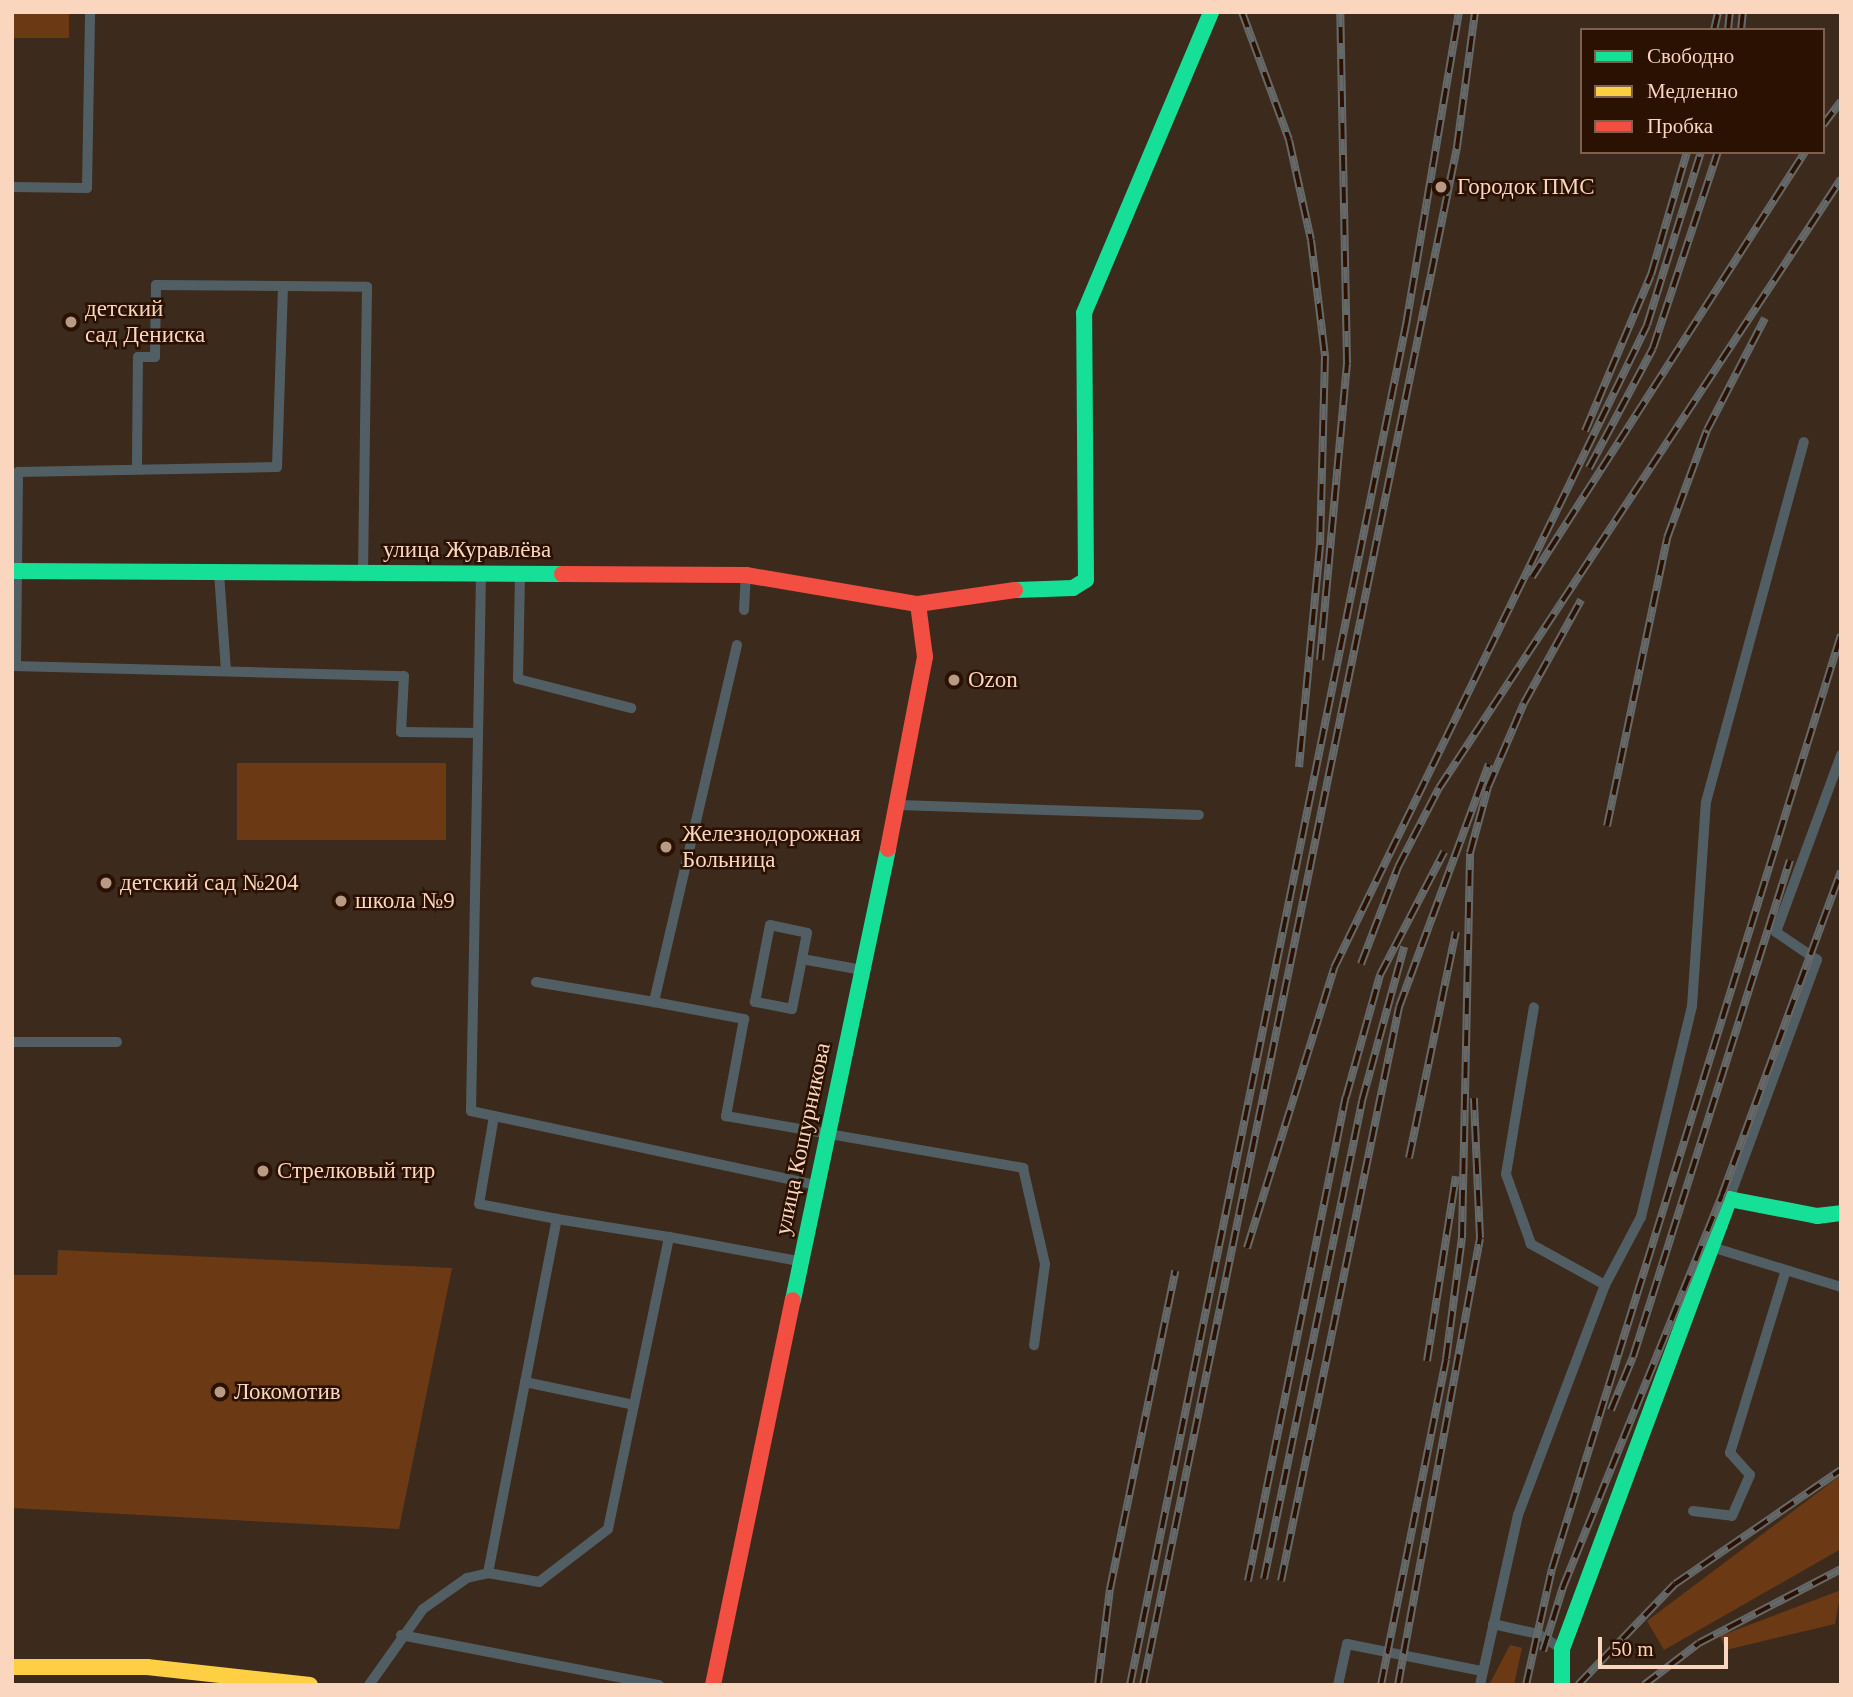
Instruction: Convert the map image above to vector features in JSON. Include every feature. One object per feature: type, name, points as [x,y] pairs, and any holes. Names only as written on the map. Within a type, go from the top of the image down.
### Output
[{"type":"street","points":[[918,604],[986,591],[1073,588],[1086,580],[1084,313],[1211,12]]},
{"type":"street","name":"улица Журавлёва","points":[[15,572],[746,575],[918,604]]},
{"type":"street","name":"улица Кошурникова","points":[[713,1685],[815,1185],[897,805],[925,657],[918,604]]},
{"type":"street","points":[[1562,1685],[1562,1649],[1715,1248],[1729,1199],[1817,1216],[1841,1213]]},
{"type":"street","points":[[12,1667],[147,1667],[310,1685]]},
{"type":"lane","points":[[12,187],[87,188],[90,12]]},
{"type":"lane","points":[[137,466],[138,357],[155,357],[156,285],[367,287],[363,572]]},
{"type":"lane","points":[[284,286],[277,467],[137,466],[15,472],[14,666],[404,676],[401,732],[478,733]]},
{"type":"lane","points":[[1480,1685],[1518,1515],[1605,1285],[1640,1217],[1692,1006],[1706,802],[1804,442]]},
{"type":"lane","points":[[219,572],[226,670]]},
{"type":"lane","points":[[481,573],[471,1111],[815,1185]]},
{"type":"lane","points":[[520,573],[518,679],[631,708]]},
{"type":"lane","points":[[744,610],[746,575]]},
{"type":"lane","points":[[654,1002],[737,645]]},
{"type":"lane","points":[[1729,1199],[1817,960],[1776,932],[1841,755]]},
{"type":"lane","points":[[897,805],[1199,815]]},
{"type":"lane","points":[[770,925],[807,933],[802,959],[792,1009],[755,1002],[770,925]]},
{"type":"lane","points":[[802,959],[863,970]]},
{"type":"lane","points":[[536,982],[744,1019],[726,1116],[1023,1168],[1045,1264],[1034,1345]]},
{"type":"lane","points":[[1534,1007],[1506,1174],[1531,1244],[1605,1285]]},
{"type":"lane","points":[[12,1042],[117,1042]]},
{"type":"lane","points":[[494,1116],[479,1204],[800,1261]]},
{"type":"lane","points":[[488,1573],[557,1219]]},
{"type":"lane","points":[[369,1685],[401,1635],[423,1609],[467,1578],[488,1573],[539,1582],[608,1529],[669,1237]]},
{"type":"lane","points":[[1715,1248],[1841,1287]]},
{"type":"lane","points":[[1693,1511],[1732,1516],[1750,1475],[1730,1453],[1786,1270]]},
{"type":"lane","points":[[525,1382],[634,1405]]},
{"type":"lane","points":[[1493,1624],[1538,1634],[1562,1649]]},
{"type":"lane","points":[[401,1635],[659,1685]]},
{"type":"lane","points":[[1338,1685],[1347,1644],[1482,1671]]},
{"type":"shaded area","points":[[12,12],[69,12],[69,38],[12,38]]},
{"type":"shaded area","points":[[237,763],[446,763],[446,840],[237,840]]},
{"type":"shaded area","name":"Локомотив","points":[[58,1250],[452,1268],[399,1529],[12,1508],[12,1275],[57,1275]]},
{"type":"shaded area","points":[[1841,1475],[1841,1549],[1664,1650],[1647,1621]]},
{"type":"shaded area","points":[[1841,1590],[1835,1624],[1726,1650],[1720,1636]]},
{"type":"shaded area","points":[[1510,1645],[1522,1648],[1514,1685],[1489,1685]]},
{"type":"railway","points":[[1242,12],[1289,140],[1311,240],[1325,356],[1320,545],[1299,767]]},
{"type":"railway","points":[[1320,660],[1347,363],[1340,12]]},
{"type":"railway","points":[[1130,1685],[1406,325],[1459,12]]},
{"type":"railway","points":[[1143,1685],[1457,147],[1475,12]]},
{"type":"railway","points":[[1714,28],[1718,12]]},
{"type":"railway","points":[[1728,28],[1730,12]]},
{"type":"railway","points":[[1741,28],[1743,12]]},
{"type":"railway","points":[[1825,122],[1841,101]]},
{"type":"railway","points":[[1585,431],[1651,275],[1686,154]]},
{"type":"railway","points":[[1247,1248],[1334,968],[1647,325],[1700,154]]},
{"type":"railway","points":[[1589,468],[1653,348],[1717,154]]},
{"type":"railway","points":[[1532,577],[1804,154]]},
{"type":"railway","points":[[1361,964],[1398,867],[1439,788],[1841,179]]},
{"type":"railway","points":[[1607,826],[1667,538],[1707,430],[1765,318]]},
{"type":"railway","points":[[1381,1685],[1446,1359],[1462,1238],[1470,853],[1488,787],[1524,703],[1581,600]]},
{"type":"railway","points":[[1526,1685],[1552,1569],[1841,635]]},
{"type":"railway","points":[[1281,1581],[1399,1007],[1489,764]]},
{"type":"railway","points":[[1248,1581],[1346,1097],[1380,975],[1444,852]]},
{"type":"railway","points":[[1611,1410],[1633,1357],[1790,860]]},
{"type":"railway","points":[[1543,1651],[1563,1587],[1722,1195],[1841,871]]},
{"type":"railway","points":[[1409,1158],[1456,932]]},
{"type":"railway","points":[[1264,1579],[1362,1101],[1404,947]]},
{"type":"railway","points":[[1398,1685],[1480,1238],[1474,1098]]},
{"type":"railway","points":[[1427,1361],[1456,1176]]},
{"type":"railway","points":[[1098,1685],[1110,1589],[1175,1271]]},
{"type":"railway","points":[[1578,1685],[1675,1584],[1841,1470]]},
{"type":"railway","points":[[1644,1685],[1699,1643],[1841,1569]]},
{"type":"traffic: fast","points":[[1015,590],[1073,588],[1086,580],[1084,313],[1211,12]]},
{"type":"traffic: fast","points":[[12,571],[562,574]]},
{"type":"traffic: fast","points":[[793,1300],[888,849]]},
{"type":"traffic: fast","points":[[1562,1685],[1562,1649],[1729,1199],[1817,1216],[1841,1213]]},
{"type":"traffic: slow","points":[[12,1667],[147,1667],[310,1685]]},
{"type":"traffic: jam","points":[[562,574],[746,575],[918,604],[1015,590]]},
{"type":"traffic: jam","points":[[888,849],[925,657],[918,604]]},
{"type":"traffic: jam","points":[[713,1685],[793,1300]]},
{"type":"place","name":"Городок ПМС","points":[[1441,187]]},
{"type":"place","name":"детский сад Дениска","points":[[71,322]]},
{"type":"place","name":"Ozon","points":[[954,680]]},
{"type":"place","name":"Железнодорожная Больница","points":[[666,847]]},
{"type":"place","name":"детский сад №204","points":[[106,883]]},
{"type":"place","name":"школа №9","points":[[341,901]]},
{"type":"place","name":"Стрелковый тир","points":[[263,1171]]},
{"type":"place","name":"Локомотив","points":[[220,1392]]}]
